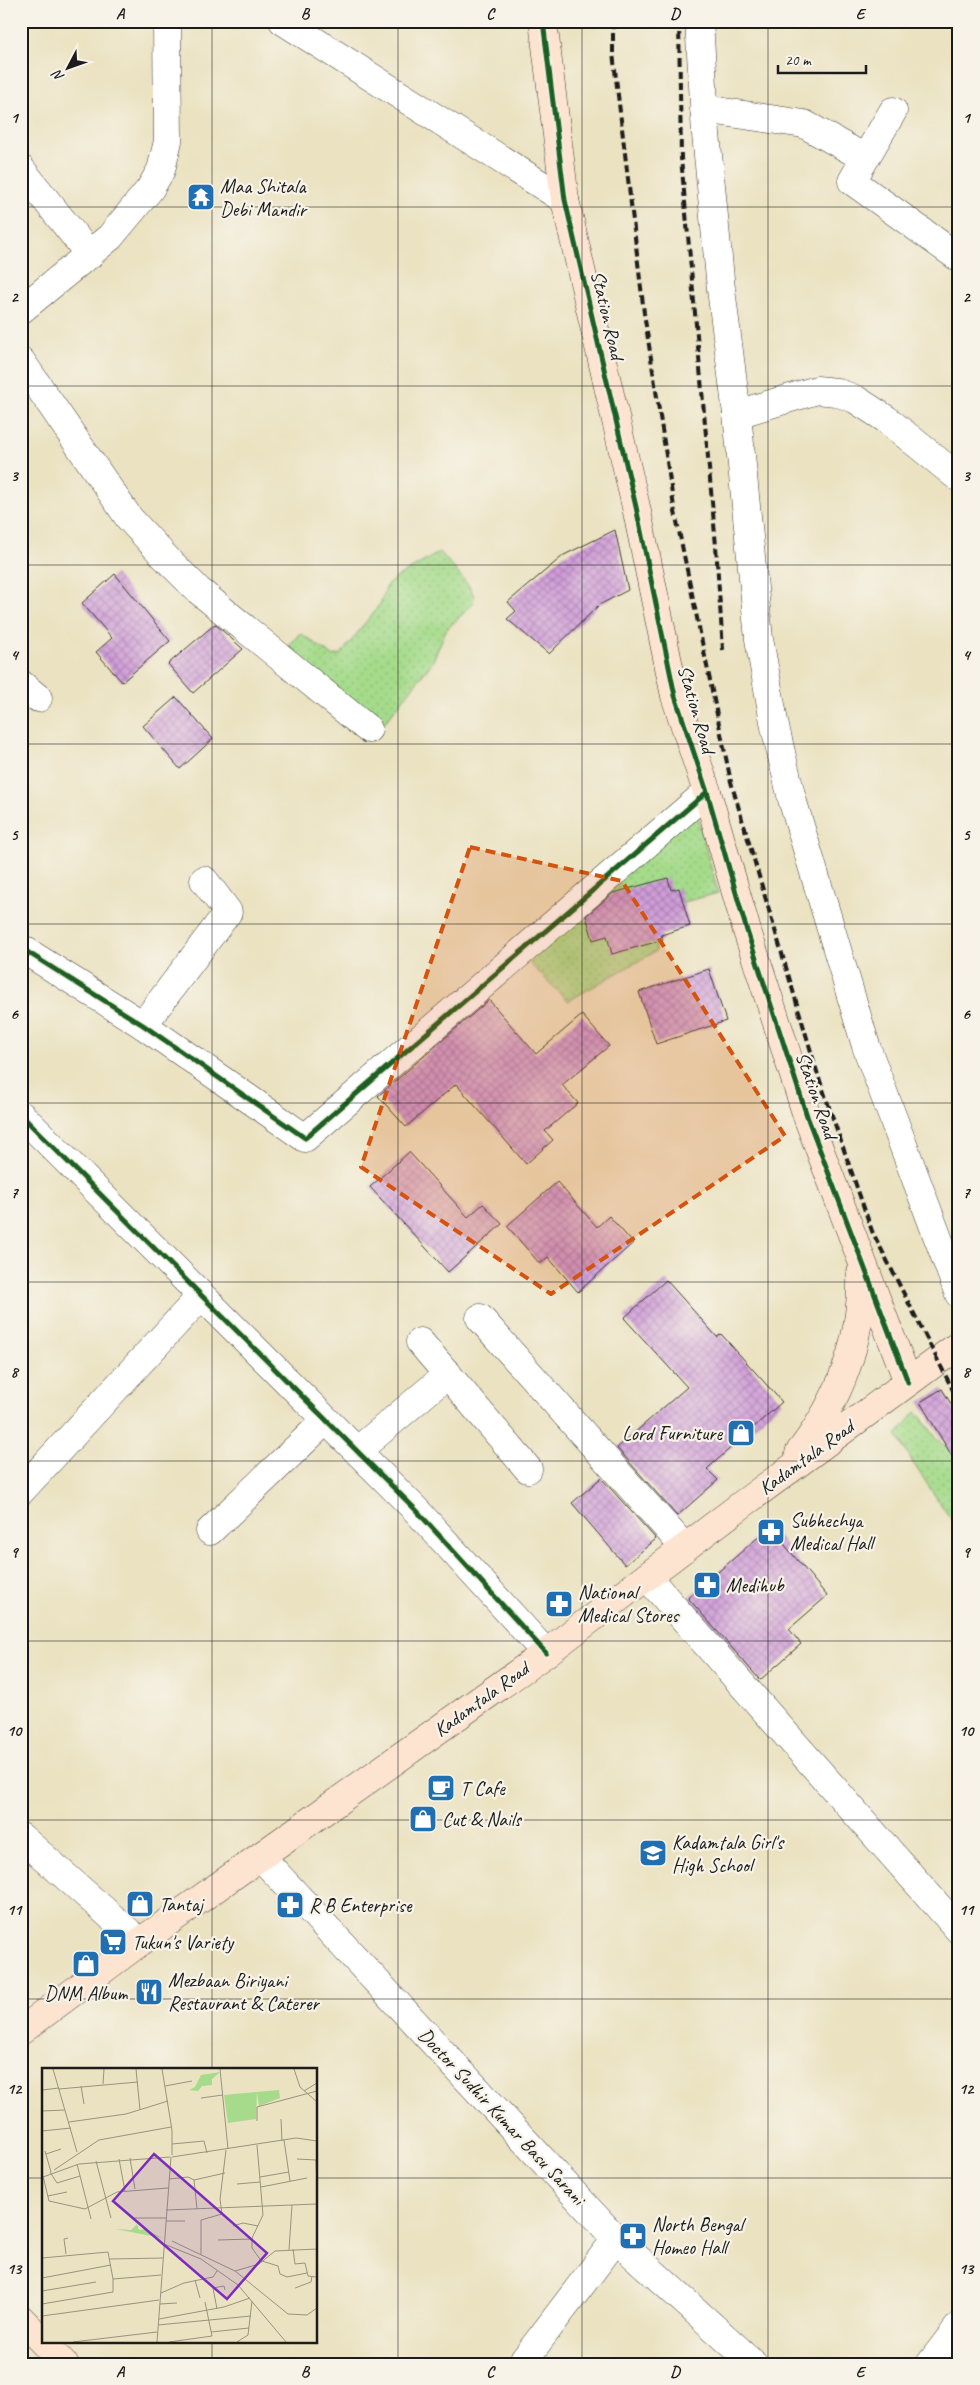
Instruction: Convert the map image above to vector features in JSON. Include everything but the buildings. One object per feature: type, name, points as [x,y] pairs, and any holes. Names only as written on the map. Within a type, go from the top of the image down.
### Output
[{"type":"street","points":[[21,310],[110,237],[150,189],[160,170],[168,141],[167,21]]},
{"type":"street","points":[[283,21],[565,200]]},
{"type":"street","name":"Station Road","points":[[543,21],[565,200],[628,469],[675,696],[707,792],[775,1019],[808,1118],[860,1261],[908,1382]]},
{"type":"street","points":[[699,21],[704,109],[721,289],[737,414],[759,639],[775,727],[792,799],[866,1046],[959,1294]]},
{"type":"street","points":[[704,109],[804,124],[865,158]]},
{"type":"street","points":[[893,111],[852,181],[959,258]]},
{"type":"street","points":[[21,169],[90,254]]},
{"type":"street","points":[[21,361],[129,518],[165,557],[198,590],[368,729]]},
{"type":"street","points":[[737,414],[817,390],[836,392],[855,399],[886,419],[959,478]]},
{"type":"street","points":[[21,948],[143,1025],[305,1138],[707,792]]},
{"type":"street","points":[[143,1025],[228,912],[204,880]]},
{"type":"street","points":[[21,1115],[416,1510],[546,1653]]},
{"type":"street","points":[[744,1503],[795,1458],[815,1432],[832,1403],[854,1345],[859,1317],[860,1261]]},
{"type":"street","points":[[21,1491],[200,1296]]},
{"type":"street","points":[[480,1318],[685,1548]]},
{"type":"street","points":[[420,1342],[528,1469]]},
{"type":"street","name":"Kadamtala Road","points":[[21,2031],[140,1942],[546,1653],[744,1503],[959,1345]]},
{"type":"street","points":[[357,1451],[448,1374]]},
{"type":"street","points":[[210,1531],[326,1420]]},
{"type":"street","points":[[647,1577],[959,1930]]},
{"type":"street","points":[[21,1837],[140,1942]]},
{"type":"street","name":"Doctor Sudhir Kumar Basu Sarani","points":[[261,1856],[616,2239],[746,2361]]},
{"type":"street","points":[[521,2364],[616,2239]]},
{"type":"street","points":[[21,2319],[42,2341]]},
{"type":"street","points":[[930,2364],[959,2326]]},
{"type":"street","points":[[43,2342],[64,2364]]},
{"type":"street","points":[[21,2345],[40,2364]]},
{"type":"highlighted area","points":[[470,847],[622,881],[785,1136],[551,1294],[361,1167]]},
{"type":"green space","points":[[440,552],[469,586],[474,596],[473,604],[446,630],[432,663],[380,728],[285,651],[300,633],[333,656],[341,654],[380,604],[387,585]]},
{"type":"green space","points":[[695,807],[718,893],[653,910],[656,951],[568,1001],[522,956]]},
{"type":"green space","points":[[916,1412],[939,1441],[959,1454],[959,1531],[911,1460],[897,1435]]},
{"type":"railway","points":[[613,21],[613,53],[644,313],[674,507],[731,782],[818,1075],[872,1231],[959,1402]]},
{"type":"railway","points":[[679,21],[681,158],[716,546],[723,650]]},
{"type":"cycle path","points":[[543,21],[565,200],[636,507],[675,696],[707,792],[747,931],[808,1119],[908,1382]]},
{"type":"cycle path","points":[[21,948],[143,1025],[305,1138],[707,792]]},
{"type":"cycle path","points":[[21,1115],[416,1510],[546,1653]]},
{"type":"place","name":"Maa Shitala Debi Mandir","points":[[201,197]]},
{"type":"place","name":"Lord Furniture","points":[[741,1433]]},
{"type":"place","name":"Subhechya Medical Hall","points":[[771,1532]]},
{"type":"place","name":"Medihub","points":[[707,1585]]},
{"type":"place","name":"National Medical Stores","points":[[559,1604]]},
{"type":"place","name":"T Cafe","points":[[441,1788]]},
{"type":"place","name":"Cut & Nails","points":[[423,1819]]},
{"type":"place","name":"Kadamtala Girl's High School","points":[[653,1853]]},
{"type":"place","name":"Tantaj","points":[[140,1904]]},
{"type":"place","name":"R B Enterprise","points":[[290,1905]]},
{"type":"place","name":"Tukun's Variety","points":[[113,1942]]},
{"type":"place","name":"DNM Album","points":[[86,1964]]},
{"type":"place","name":"Mezbaan Biriyani Restaurant & Caterer","points":[[149,1992]]},
{"type":"place","name":"North Bengal Homeo Hall","points":[[633,2236]]}]
